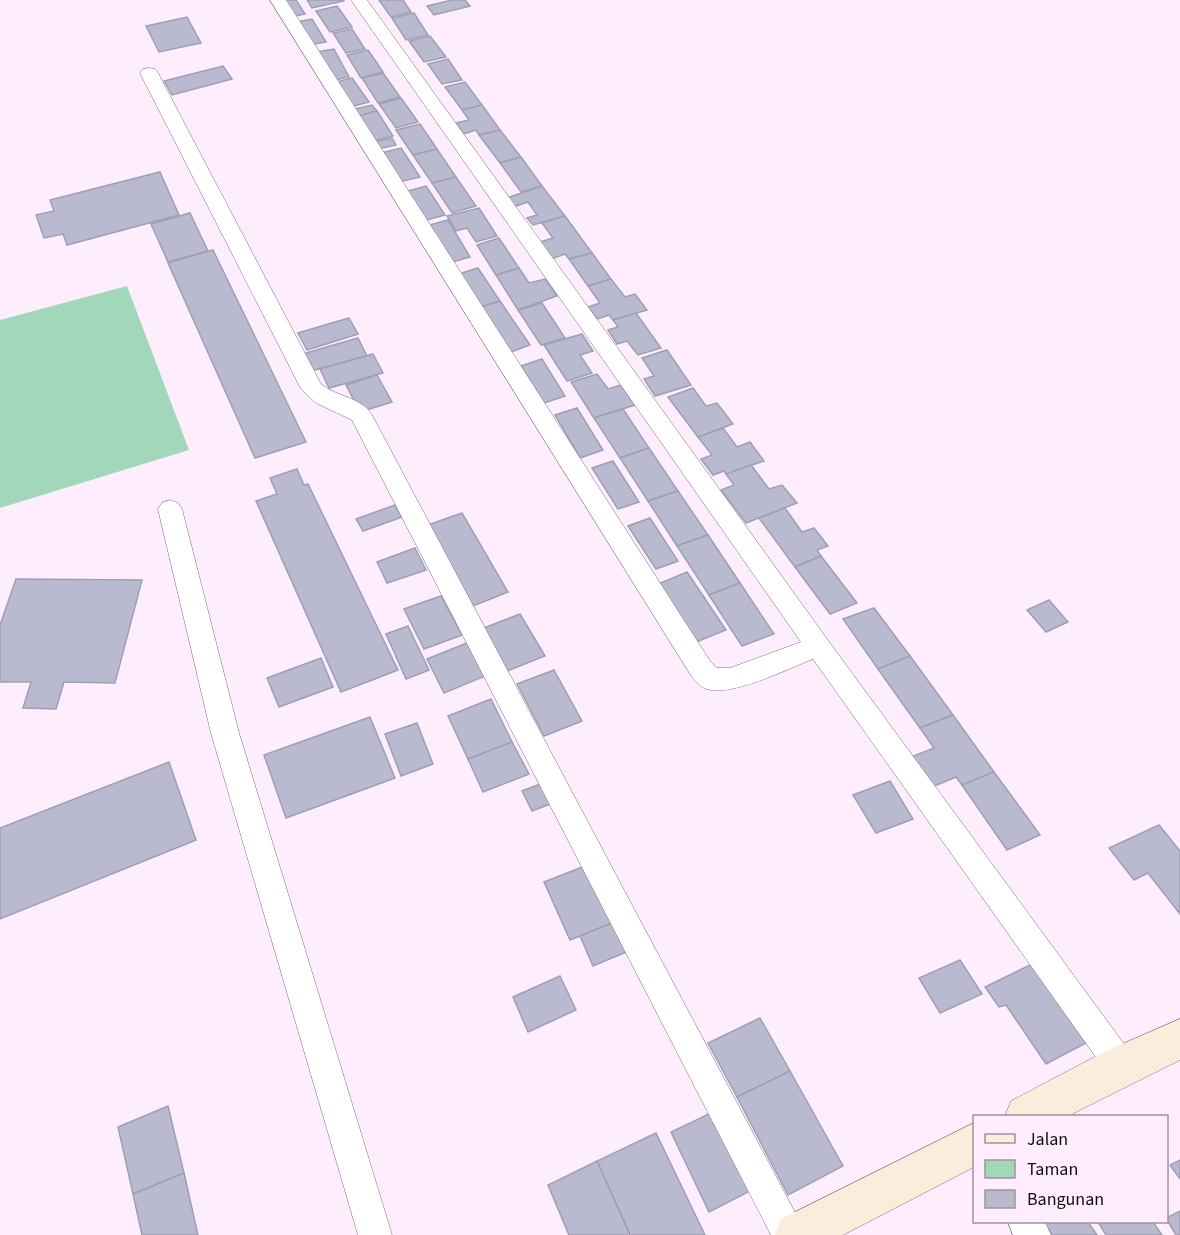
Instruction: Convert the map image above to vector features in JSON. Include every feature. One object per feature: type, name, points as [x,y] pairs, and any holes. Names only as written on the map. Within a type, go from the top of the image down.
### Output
[{"type":"main road","points":[[1028,1115],[1121,1066],[1180,1039]]},
{"type":"main road","points":[[797,1235],[973,1145]]},
{"type":"street","points":[[278,0],[701,669],[711,679],[730,679],[818,646]]},
{"type":"street","points":[[359,0],[818,646],[1121,1066]]},
{"type":"street","points":[[149,73],[312,388],[322,398],[355,410],[361,415],[789,1235]]},
{"type":"street","points":[[170,509],[225,733],[375,1235]]},
{"type":"green space","points":[[127,286],[189,450],[0,508],[0,320]]},
{"type":"building","points":[[281,0],[296,0],[305,14],[291,17]]},
{"type":"building","points":[[307,0],[344,0],[344,1],[312,8]]},
{"type":"building","points":[[379,0],[403,0],[411,12],[391,17]]},
{"type":"building","points":[[452,0],[465,0],[470,6],[434,15],[427,6]]},
{"type":"building","points":[[337,6],[352,27],[330,32],[316,11]]},
{"type":"building","points":[[414,13],[428,35],[406,40],[392,18]]},
{"type":"building","points":[[187,17],[201,43],[159,52],[146,26]]},
{"type":"building","points":[[312,19],[326,42],[310,45],[296,22]]},
{"type":"building","points":[[352,29],[365,49],[346,53],[333,33]]},
{"type":"building","points":[[430,36],[446,57],[424,62],[409,41]]},
{"type":"building","points":[[334,49],[349,77],[331,81],[316,52]]},
{"type":"building","points":[[368,50],[383,72],[361,78],[347,55]]},
{"type":"building","points":[[448,59],[462,80],[442,84],[428,64]]},
{"type":"building","points":[[223,66],[232,79],[172,95],[164,81]]},
{"type":"building","points":[[383,73],[400,97],[378,103],[362,78]]},
{"type":"building","points":[[352,78],[369,102],[350,107],[333,83]]},
{"type":"building","points":[[465,82],[482,105],[462,110],[445,87]]},
{"type":"building","points":[[401,98],[418,122],[396,128],[379,104]]},
{"type":"building","points":[[372,105],[377,111],[354,117],[350,110]]},
{"type":"building","points":[[482,105],[500,130],[479,135],[476,130],[463,134],[456,123],[469,120],[462,110]]},
{"type":"building","points":[[377,111],[393,136],[370,142],[354,117]]},
{"type":"building","points":[[420,124],[437,149],[413,155],[396,130]]},
{"type":"building","points":[[500,130],[521,157],[500,163],[479,135]]},
{"type":"building","points":[[392,138],[396,145],[378,149],[374,142]]},
{"type":"building","points":[[401,148],[420,177],[399,182],[381,153]]},
{"type":"building","points":[[437,149],[456,177],[432,183],[413,155]]},
{"type":"building","points":[[521,157],[542,186],[521,192],[500,163]]},
{"type":"building","points":[[160,172],[179,215],[67,245],[63,234],[44,238],[36,215],[54,211],[50,200]]},
{"type":"building","points":[[456,177],[476,206],[452,213],[432,183]]},
{"type":"building","points":[[426,186],[445,215],[423,221],[404,192]]},
{"type":"building","points":[[542,186],[565,216],[533,225],[527,218],[537,215],[528,202],[513,207],[507,198]]},
{"type":"building","points":[[479,208],[497,236],[476,242],[467,228],[456,231],[447,216]]},
{"type":"building","points":[[190,213],[208,251],[168,262],[151,224]]},
{"type":"building","points":[[565,216],[592,253],[569,259],[565,254],[551,259],[540,242],[553,238],[542,223]]},
{"type":"building","points":[[448,220],[470,257],[452,262],[430,225]]},
{"type":"building","points":[[499,238],[519,268],[496,275],[477,245]]},
{"type":"building","points":[[213,250],[306,442],[255,458],[168,263]]},
{"type":"building","points":[[592,253],[611,279],[588,286],[569,259]]},
{"type":"building","points":[[478,268],[500,301],[481,307],[459,274]]},
{"type":"building","points":[[519,268],[529,283],[545,279],[557,296],[518,310],[496,275]]},
{"type":"building","points":[[611,279],[625,297],[635,294],[647,310],[613,320],[609,315],[597,319],[588,307],[600,303],[588,286]]},
{"type":"building","points":[[500,301],[530,345],[511,352],[481,307]]},
{"type":"building","points":[[542,303],[565,338],[541,345],[518,310]]},
{"type":"building","points":[[636,313],[661,348],[638,355],[627,341],[617,344],[608,330],[618,327],[613,320]]},
{"type":"building","points":[[349,318],[358,334],[307,350],[298,333]]},
{"type":"building","points":[[582,334],[593,351],[580,355],[592,373],[567,381],[544,345]]},
{"type":"building","points":[[358,338],[367,356],[307,372],[299,355]]},
{"type":"building","points":[[667,350],[691,385],[655,396],[644,379],[654,376],[642,358]]},
{"type":"building","points":[[373,354],[383,373],[329,388],[320,369]]},
{"type":"building","points":[[542,359],[565,396],[544,403],[521,366]]},
{"type":"building","points":[[597,374],[608,389],[621,385],[635,405],[594,418],[571,382]]},
{"type":"building","points":[[377,375],[392,402],[360,412],[346,385]]},
{"type":"building","points":[[693,388],[706,406],[717,403],[733,424],[698,437],[668,397]]},
{"type":"building","points":[[577,408],[603,450],[580,458],[555,415]]},
{"type":"building","points":[[623,409],[649,448],[620,458],[594,418]]},
{"type":"building","points":[[723,428],[737,447],[750,442],[764,461],[726,474],[724,471],[713,475],[701,459],[712,455],[698,437]]},
{"type":"building","points":[[649,448],[678,491],[648,501],[620,458]]},
{"type":"building","points":[[613,461],[639,502],[618,509],[592,468]]},
{"type":"building","points":[[751,465],[769,489],[782,485],[797,503],[746,523],[721,490],[734,485],[726,474]]},
{"type":"building","points":[[297,469],[304,485],[308,484],[398,670],[341,692],[256,501],[277,494],[270,478]]},
{"type":"building","points":[[678,491],[708,535],[677,546],[648,501]]},
{"type":"building","points":[[395,505],[402,517],[363,531],[356,519]]},
{"type":"building","points":[[785,508],[802,532],[814,528],[828,546],[817,550],[821,556],[795,567],[759,518]]},
{"type":"building","points":[[462,513],[508,592],[470,607],[425,526]]},
{"type":"building","points":[[650,518],[678,561],[656,569],[628,526]]},
{"type":"building","points":[[708,535],[740,583],[709,595],[677,546]]},
{"type":"building","points":[[415,548],[426,570],[387,583],[377,562]]},
{"type":"building","points":[[821,556],[857,603],[830,614],[795,567]]},
{"type":"building","points":[[687,572],[726,630],[696,642],[658,584]]},
{"type":"building","points":[[16,579],[142,580],[115,683],[64,682],[56,709],[23,708],[31,682],[0,682],[0,625]]},
{"type":"building","points":[[740,583],[774,634],[742,646],[709,595]]},
{"type":"building","points":[[441,596],[462,635],[424,649],[404,609]]},
{"type":"building","points":[[1049,600],[1068,622],[1046,632],[1027,610]]},
{"type":"building","points":[[874,608],[910,656],[878,669],[843,619]]},
{"type":"building","points":[[520,614],[545,656],[507,671],[484,628]]},
{"type":"building","points":[[408,626],[429,670],[406,679],[386,634]]},
{"type":"building","points":[[472,641],[490,674],[444,693],[427,659]]},
{"type":"building","points":[[910,656],[953,715],[920,728],[878,669]]},
{"type":"building","points":[[321,658],[333,687],[279,707],[267,678]]},
{"type":"building","points":[[554,670],[582,721],[544,736],[517,684]]},
{"type":"building","points":[[491,699],[512,742],[468,759],[448,716]]},
{"type":"building","points":[[953,715],[994,772],[962,785],[956,777],[932,787],[911,757],[934,748],[920,728]]},
{"type":"building","points":[[370,717],[395,778],[286,818],[264,755]]},
{"type":"building","points":[[417,723],[433,764],[401,776],[385,734]]},
{"type":"building","points":[[512,742],[529,774],[483,792],[468,759]]},
{"type":"building","points":[[169,762],[196,840],[0,919],[0,828]]},
{"type":"building","points":[[994,772],[1040,835],[1007,850],[962,785]]},
{"type":"building","points":[[890,781],[913,819],[876,833],[853,795]]},
{"type":"building","points":[[543,783],[553,803],[532,811],[522,791]]},
{"type":"building","points":[[1159,825],[1180,851],[1180,914],[1148,873],[1134,880],[1109,848]]},
{"type":"building","points":[[590,864],[617,921],[570,940],[544,882]]},
{"type":"building","points":[[617,921],[631,950],[593,966],[580,936]]},
{"type":"building","points":[[960,960],[982,994],[940,1013],[919,978]]},
{"type":"building","points":[[1032,964],[1086,1043],[1046,1064],[1006,1005],[999,1007],[985,987]]},
{"type":"building","points":[[560,976],[576,1010],[528,1032],[513,997]]},
{"type":"building","points":[[760,1018],[790,1071],[737,1097],[708,1043]]},
{"type":"building","points":[[790,1071],[843,1166],[788,1195],[737,1097]]},
{"type":"building","points":[[168,1106],[184,1173],[133,1194],[118,1127]]},
{"type":"building","points":[[713,1112],[752,1190],[709,1212],[671,1132]]},
{"type":"building","points":[[656,1133],[705,1235],[630,1235],[597,1161]]},
{"type":"building","points":[[1180,1160],[1180,1179],[1170,1165]]},
{"type":"building","points":[[597,1161],[629,1233],[626,1235],[569,1235],[548,1185]]},
{"type":"building","points":[[184,1173],[198,1235],[142,1235],[133,1194]]},
{"type":"building","points":[[1180,1211],[1180,1235],[1176,1235],[1168,1217]]},
{"type":"building","points":[[1045,1223],[1089,1223],[1097,1235],[1052,1235]]},
{"type":"building","points":[[1099,1223],[1154,1223],[1162,1235],[1106,1235]]}]
